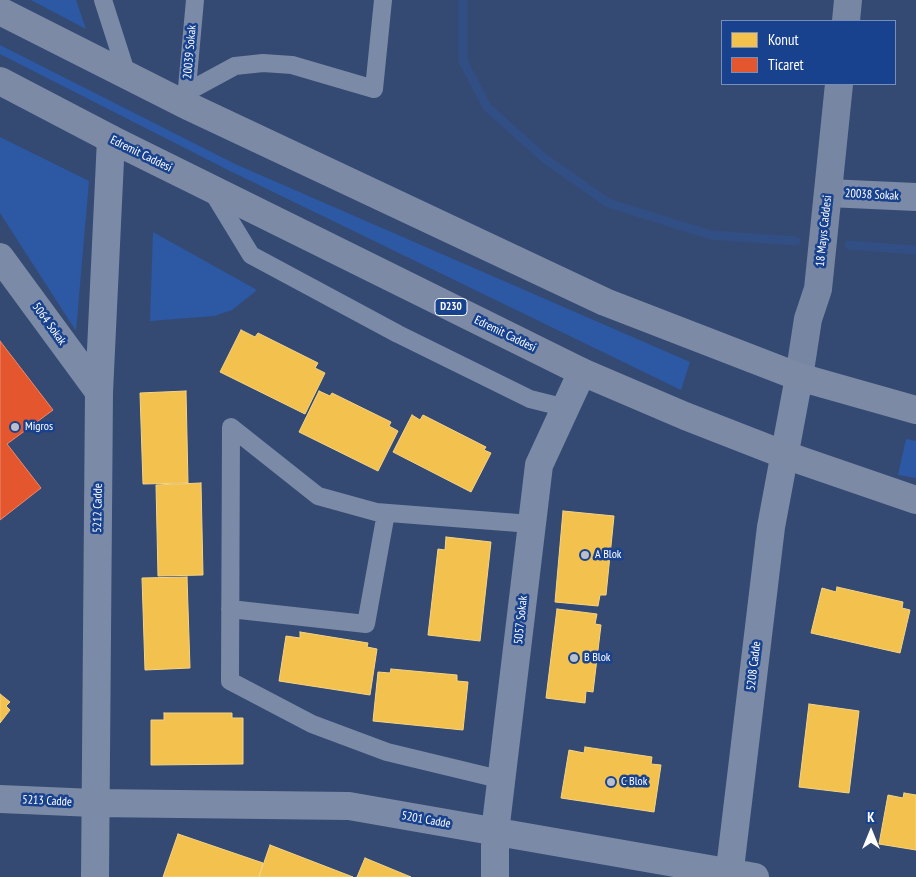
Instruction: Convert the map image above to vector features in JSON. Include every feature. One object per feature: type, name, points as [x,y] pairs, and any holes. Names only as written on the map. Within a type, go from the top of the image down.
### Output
[{"type":"highway","points":[[0,10],[127,75],[186,98],[604,302],[799,377],[916,410]]},
{"type":"highway","name":"Edremit Caddesi","points":[[0,80],[111,139],[582,372],[785,455],[916,500]]},
{"type":"main road","points":[[846,20],[848,0]]},
{"type":"main road","name":"18 Mayıs Caddesi","points":[[799,377],[808,319],[818,289],[840,85]]},
{"type":"street","name":"5212 Cadde","points":[[95,877],[94,804],[99,392],[111,139]]},
{"type":"street","name":"20038 Sokak","points":[[828,193],[916,197]]},
{"type":"street","name":"5064 Sokak","points":[[0,257],[99,392]]},
{"type":"street","name":"5057 Sokak","points":[[495,877],[495,832],[503,780],[539,465],[582,372]]},
{"type":"street","name":"5208 Cadde","points":[[738,876],[772,527],[799,377]]},
{"type":"street","name":"5213 Cadde","points":[[0,799],[94,804]]},
{"type":"street","name":"5201 Cadde","points":[[94,804],[349,806],[738,876]]},
{"type":"lane","points":[[103,0],[127,75]]},
{"type":"lane","name":"20039 Sokak","points":[[186,98],[195,0]]},
{"type":"lane","points":[[186,98],[234,66],[263,63],[292,65],[374,89],[383,0]]},
{"type":"lane","points":[[211,189],[251,255],[398,334],[521,394],[566,408]]},
{"type":"lane","points":[[503,780],[387,752],[312,724],[230,681],[231,427],[318,496],[386,513],[531,524]]},
{"type":"lane","points":[[230,609],[366,624],[386,513]]},
{"type":"shaded area","points":[[31,0],[76,0],[86,29]]},
{"type":"shaded area","points":[[0,45],[235,164],[690,362],[681,390],[230,171],[0,54]]},
{"type":"shaded area","points":[[0,137],[89,181],[76,331],[0,213]]},
{"type":"shaded area","points":[[153,232],[257,290],[232,310],[214,316],[150,321]]},
{"type":"shaded area","points":[[906,439],[916,441],[916,478],[898,475]]},
{"type":"building: Konut","points":[[241,330],[255,337],[258,333],[318,363],[315,368],[325,373],[305,414],[220,372]]},
{"type":"building: Konut","points":[[186,391],[188,483],[143,484],[140,393]]},
{"type":"building: Konut","points":[[319,391],[330,396],[332,393],[391,422],[389,426],[398,431],[378,471],[299,432]]},
{"type":"building: Konut","points":[[412,415],[420,420],[423,415],[486,447],[484,450],[491,453],[471,492],[393,452]]},
{"type":"building: Konut","points":[[201,483],[203,575],[158,576],[156,485]]},
{"type":"building: Konut","name":"A Blok","points":[[563,511],[614,516],[606,595],[600,595],[598,606],[555,602]]},
{"type":"building: Konut","points":[[446,537],[491,542],[480,641],[428,635],[438,549],[445,550]]},
{"type":"building: Konut","points":[[187,577],[190,668],[145,670],[142,578]]},
{"type":"building: Konut","points":[[837,587],[903,602],[902,608],[910,610],[900,653],[811,633],[822,588],[836,592]]},
{"type":"building: Konut","name":"B Blok","points":[[557,609],[597,614],[595,624],[601,625],[593,692],[586,691],[585,703],[546,698]]},
{"type":"building: Konut","points":[[300,632],[368,643],[367,647],[377,649],[370,695],[279,681],[286,636],[300,638]]},
{"type":"building: Konut","points":[[391,669],[457,675],[457,681],[468,682],[463,730],[373,721],[378,672],[390,673]]},
{"type":"building: Konut","points":[[0,694],[10,702],[6,706],[10,710],[0,723]]},
{"type":"building: Konut","points":[[809,704],[859,711],[849,793],[799,787]]},
{"type":"building: Konut","points":[[164,713],[232,713],[232,718],[243,718],[243,764],[151,765],[151,720],[164,720]]},
{"type":"building: Konut","name":"C Blok","points":[[585,747],[652,757],[651,764],[661,765],[654,812],[561,798],[569,750],[584,753]]},
{"type":"building: Konut","points":[[904,793],[916,795],[916,850],[879,844],[888,795],[903,798]]},
{"type":"building: Konut","points":[[178,834],[263,863],[259,877],[163,877]]},
{"type":"building: Konut","points":[[270,845],[353,877],[259,877]]},
{"type":"building: Konut","points":[[365,858],[411,877],[357,877]]},
{"type":"building: Ticaret","name":"Migros","points":[[0,341],[53,410],[7,444],[41,488],[0,520]]},
{"type":"waterway","points":[[463,0],[463,61],[487,107],[544,158],[608,203],[711,235],[796,241]]},
{"type":"waterway","points":[[849,245],[916,250]]},
{"type":"place","name":"Migros","points":[[15,427]]},
{"type":"place","name":"A Blok","points":[[585,555]]},
{"type":"place","name":"B Blok","points":[[574,658]]},
{"type":"place","name":"C Blok","points":[[611,782]]}]
